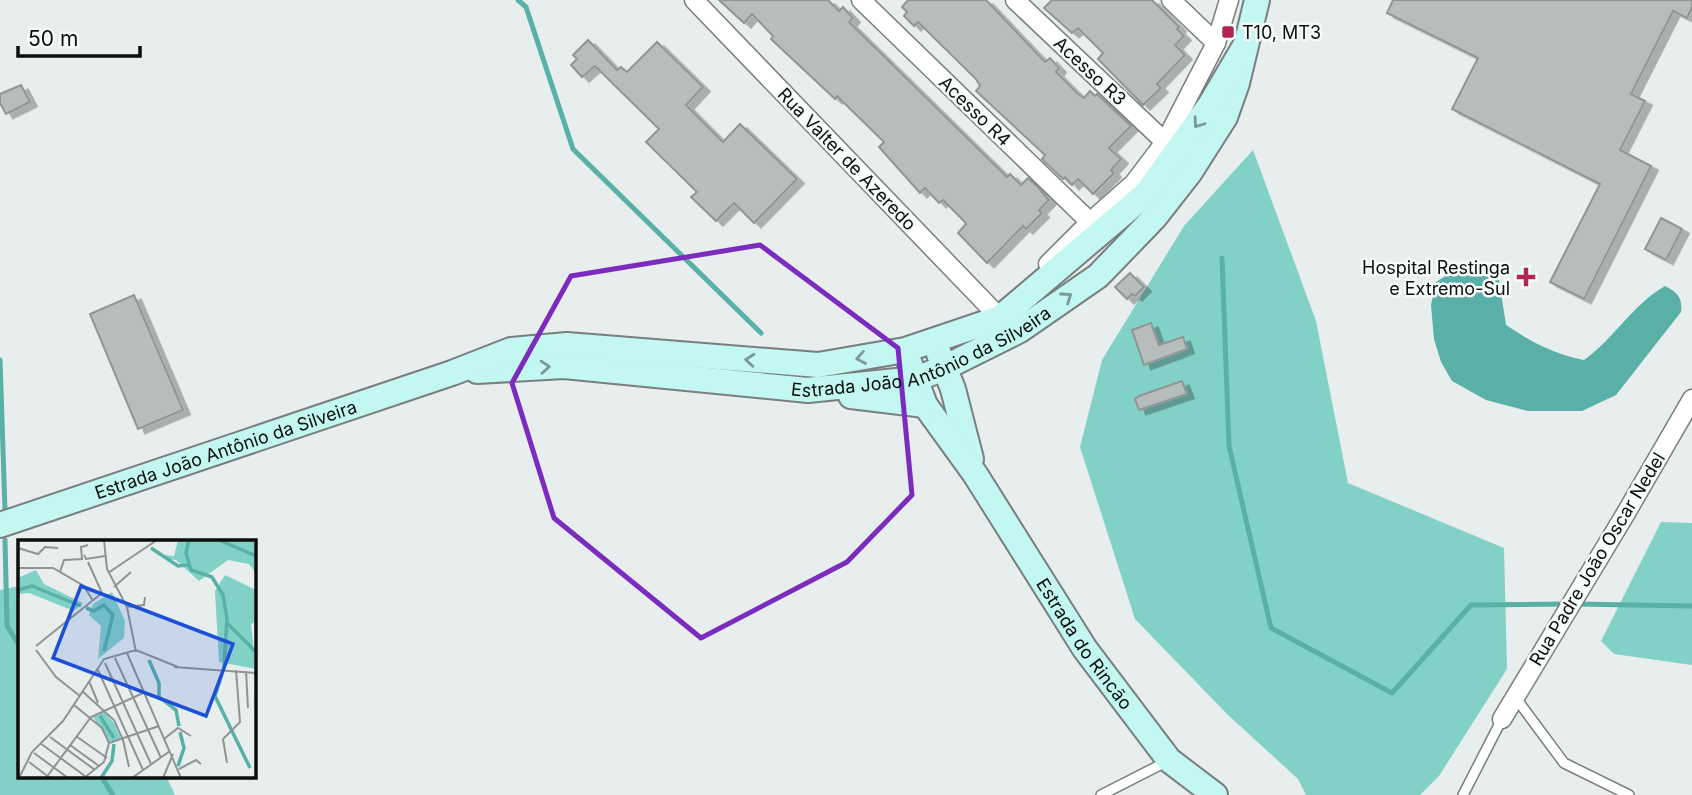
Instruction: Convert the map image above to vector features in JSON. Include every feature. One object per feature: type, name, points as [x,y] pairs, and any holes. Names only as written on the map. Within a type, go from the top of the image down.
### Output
[{"type":"main road","name":"Estrada João Antônio da Silveira","points":[[0,525],[452,373],[511,350],[567,345],[818,365],[905,350],[1010,320],[1098,276],[1154,218],[1190,172],[1225,117],[1237,83],[1256,6]]},
{"type":"main road","name":"Estrada João Antônio da Silveira","points":[[452,373],[564,366],[808,390],[916,379],[949,379],[1140,188],[1210,105],[1246,44]]},
{"type":"main road","name":"Estrada do Rincão","points":[[934,341],[949,379],[975,474]]},
{"type":"main road","name":"Estrada do Rincão","points":[[905,350],[925,405],[975,474],[1085,649],[1169,760],[1215,795]]},
{"type":"main road","points":[[808,390],[925,405]]},
{"type":"street","name":"Rua Valter de Azeredo","points":[[694,0],[1010,320]]},
{"type":"street","name":"Acesso R4","points":[[861,0],[1090,222]]},
{"type":"street","name":"Acesso R3","points":[[1016,0],[1166,142]]},
{"type":"street","points":[[1171,0],[1216,43]]},
{"type":"street","name":"Estrada João Antônio da Silveira","points":[[1010,320],[1042,270],[1090,222],[1140,188],[1216,43],[1229,1]]},
{"type":"street","points":[[1229,1],[1256,6]]},
{"type":"street","name":"Rua Padre João Oscar Nedel","points":[[1502,719],[1692,399]]},
{"type":"lane","points":[[1515,697],[1564,763],[1629,795]]},
{"type":"lane","points":[[1463,795],[1502,719]]},
{"type":"lane","points":[[1101,795],[1169,760]]},
{"type":"highlighted area","points":[[760,245],[898,348],[912,495],[847,562],[701,638],[554,518],[512,383],[571,276]]},
{"type":"shaded area","points":[[1253,150],[1316,321],[1348,483],[1504,548],[1507,669],[1439,776],[1420,795],[1306,795],[1298,779],[1227,714],[1135,619],[1080,447],[1102,360],[1184,226]]},
{"type":"shaded area","points":[[1455,270],[1482,271],[1499,280],[1506,325],[1543,347],[1584,360],[1643,303],[1665,286],[1678,296],[1681,312],[1616,395],[1582,411],[1528,411],[1486,400],[1452,381],[1441,362],[1434,339],[1431,305],[1436,282]]},
{"type":"shaded area","points":[[1661,522],[1692,523],[1692,665],[1614,654],[1601,641]]},
{"type":"shaded area","points":[[18,586],[18,778],[167,778],[175,795],[0,795],[0,590]]},
{"type":"building","points":[[719,0],[828,0],[839,11],[843,7],[853,18],[849,22],[1007,177],[1010,174],[1021,185],[1028,178],[1037,186],[1049,200],[1039,210],[1042,213],[1026,229],[1023,226],[987,263],[958,233],[966,224],[964,221],[943,200],[939,203],[925,188],[920,193],[879,147],[884,142],[837,96],[835,99],[771,39],[773,36],[752,14],[744,23]]},
{"type":"building","points":[[908,0],[986,0],[1045,62],[1050,58],[1059,68],[1056,72],[1077,93],[1084,98],[1090,91],[1095,96],[1097,94],[1131,126],[1109,148],[1121,159],[1111,170],[1114,173],[1093,194],[1078,179],[1072,185],[1065,177],[1063,179],[1042,159],[1045,155],[976,91],[980,86],[976,79],[918,22],[914,26],[904,16],[907,12],[902,7]]},
{"type":"building","points":[[1052,0],[1152,0],[1179,27],[1177,29],[1184,36],[1175,45],[1185,55],[1157,84],[1161,88],[1143,105],[1098,59],[1103,53],[1078,28],[1072,33],[1044,8]]},
{"type":"building","points":[[1393,0],[1692,0],[1687,18],[1673,11],[1631,94],[1645,101],[1620,150],[1651,166],[1584,299],[1550,282],[1600,184],[1452,109],[1478,58],[1387,13]]},
{"type":"building","points":[[588,40],[617,70],[621,67],[627,72],[657,42],[703,87],[686,105],[723,142],[740,124],[797,179],[754,223],[734,203],[716,221],[691,197],[697,192],[646,142],[659,129],[595,66],[582,77],[571,65],[577,59],[573,55]]},
{"type":"building","points":[[21,85],[30,102],[6,114],[0,103],[0,94]]},
{"type":"building","points":[[1661,218],[1682,229],[1666,260],[1645,249]]},
{"type":"building","points":[[1130,273],[1144,287],[1135,296],[1132,294],[1127,299],[1115,287]]},
{"type":"building","points":[[134,295],[183,410],[138,429],[90,314]]},
{"type":"building","points":[[1151,323],[1159,345],[1183,337],[1187,349],[1144,365],[1132,330]]},
{"type":"building","points":[[1182,381],[1187,394],[1139,410],[1135,399],[1139,396]]},
{"type":"waterway","points":[[518,0],[526,7],[573,149],[761,333]]},
{"type":"waterway","points":[[1222,258],[1229,446],[1271,628],[1392,693],[1471,605],[1565,604]]},
{"type":"waterway","points":[[0,360],[5,510]]},
{"type":"waterway","points":[[5,540],[7,626],[18,643]]},
{"type":"waterway","points":[[1575,604],[1692,606]]},
{"type":"waterway","points":[[102,778],[113,795]]},
{"type":"place","name":"T10, MT3","points":[[1228,32]]},
{"type":"place","name":"Hospital Restinga e Extremo-Sul","points":[[1526,277]]}]
